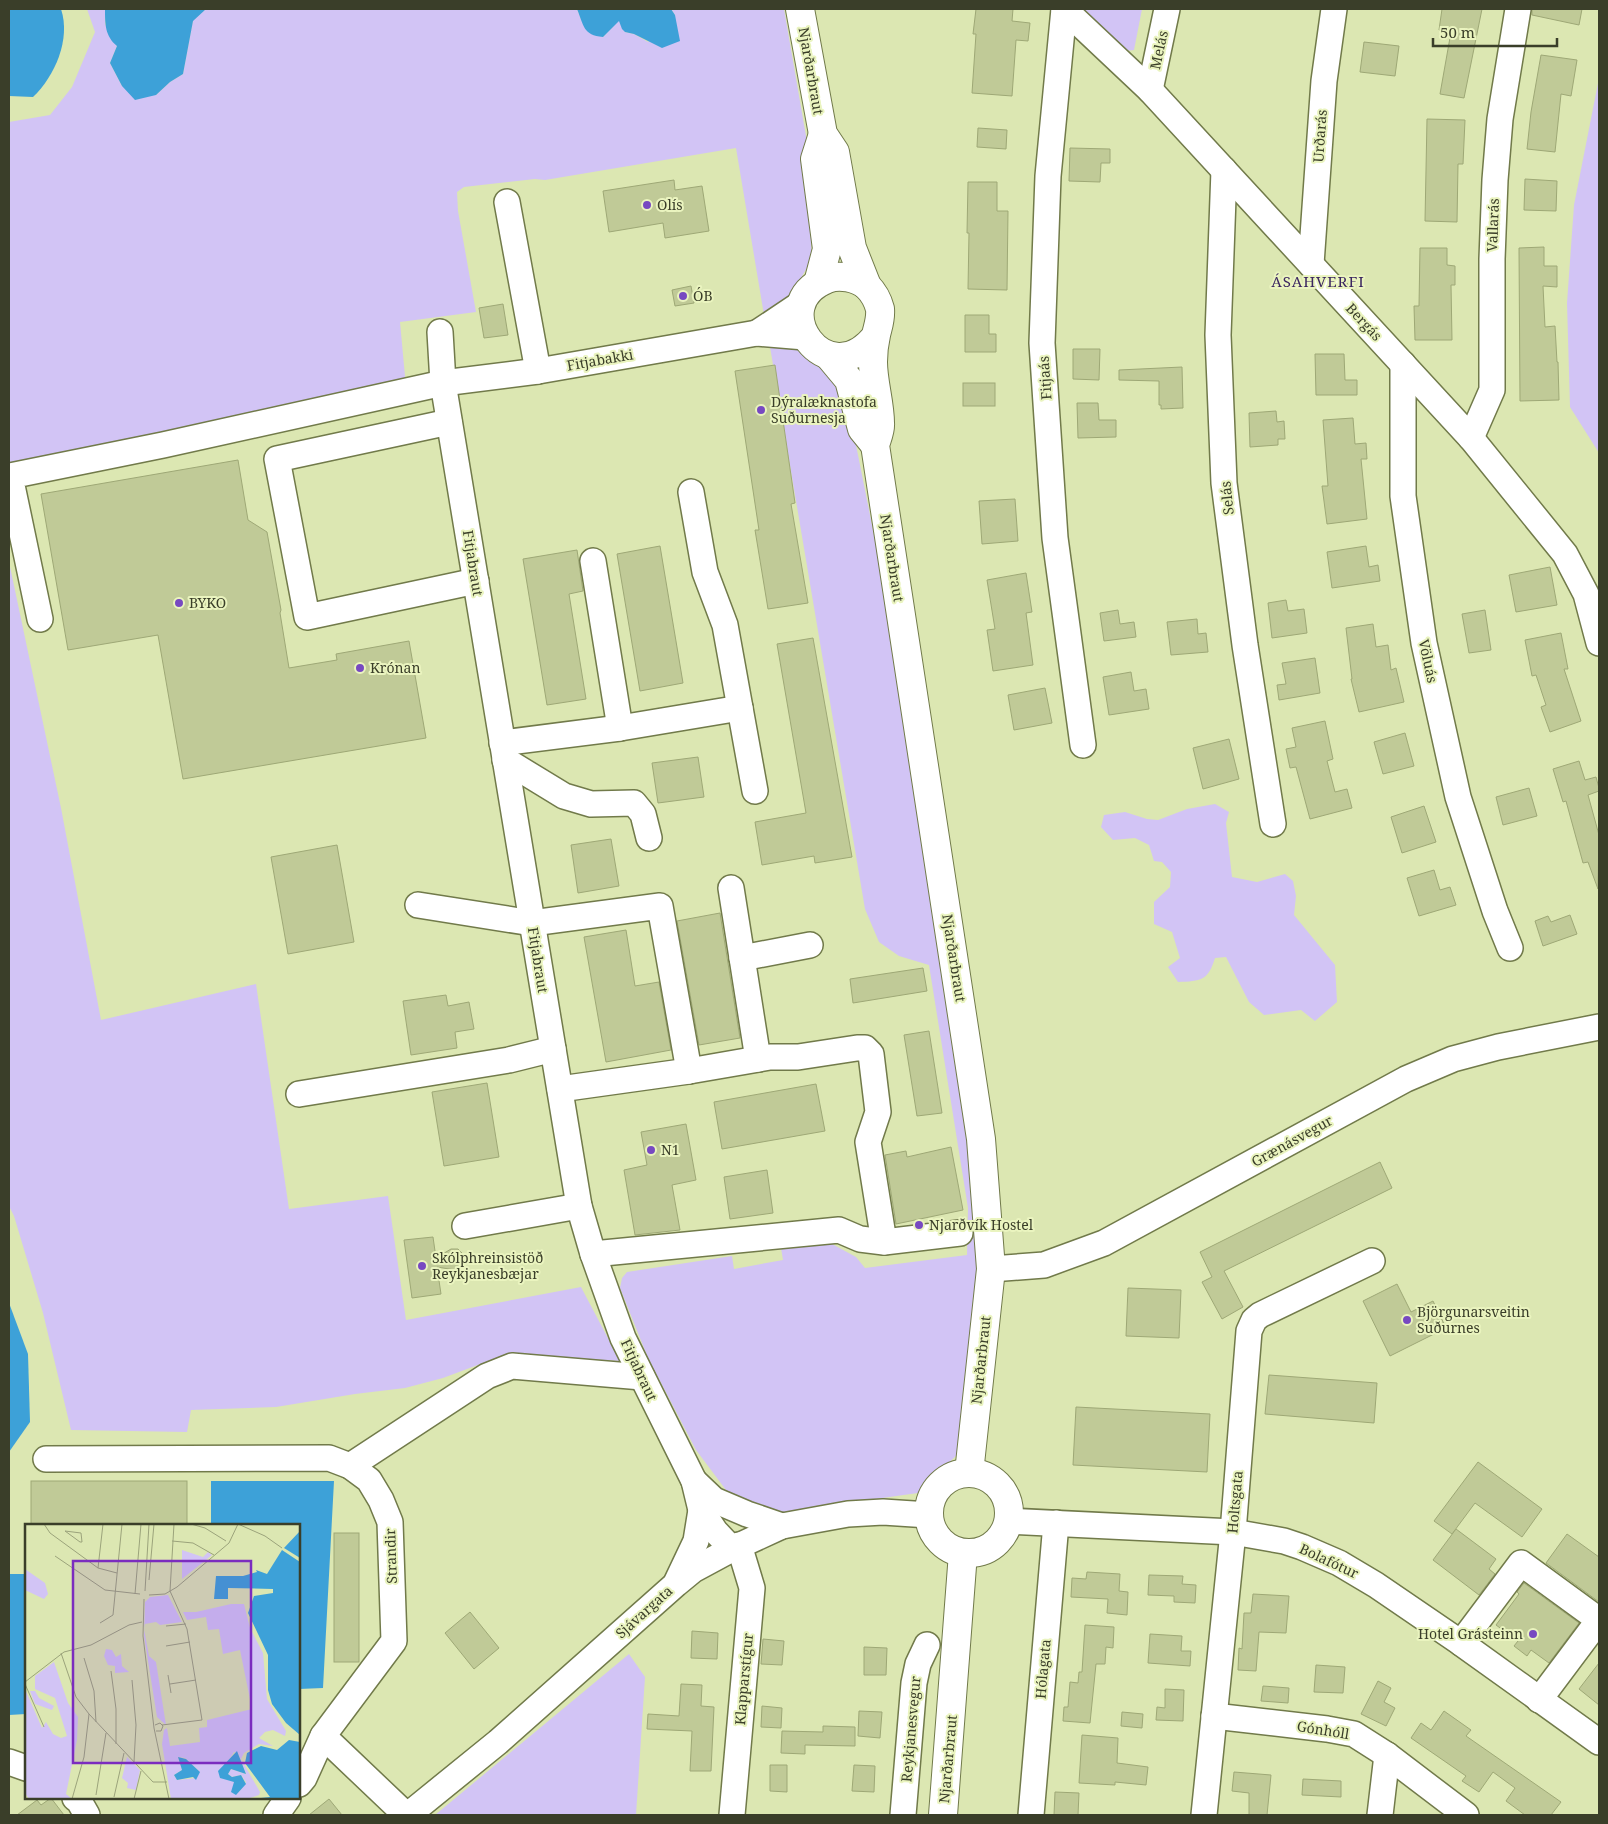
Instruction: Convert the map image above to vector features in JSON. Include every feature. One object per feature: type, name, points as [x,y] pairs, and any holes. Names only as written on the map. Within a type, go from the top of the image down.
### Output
[{"type":"main road","name":"Njarðarbraut","points":[[800,9],[823,134],[835,152],[852,248],[867,286],[875,296],[880,309],[880,323],[876,336],[873,363],[881,425],[875,445],[981,1139],[991,1269],[970,1473]]},
{"type":"main road","name":"Njarðarbraut","points":[[823,134],[815,159],[827,249],[800,314],[801,326],[805,337],[816,348],[830,356],[849,380],[862,430],[875,445]]},
{"type":"main road","points":[[810,293],[830,277],[843,276],[856,279],[867,286]]},
{"type":"main road","points":[[830,356],[843,357],[856,354],[868,346],[876,336]]},
{"type":"main road","points":[[970,1473],[981,1475],[991,1480],[1000,1488],[1006,1498],[1009,1510],[1004,1533],[997,1542],[987,1549],[975,1553],[963,1553],[952,1550],[936,1536],[929,1515],[930,1502],[936,1490],[945,1481],[957,1475],[970,1473]]},
{"type":"main road","name":"Njarðarbraut","points":[[943,1815],[963,1553]]},
{"type":"street","name":"Bergás","points":[[1064,9],[1150,90],[1471,438],[1565,554],[1586,594],[1599,643]]},
{"type":"street","name":"Fitjaás","points":[[1064,9],[1048,176],[1042,342],[1055,538],[1083,745]]},
{"type":"street","name":"Melás","points":[[1150,90],[1167,9]]},
{"type":"street","name":"Urðarás","points":[[1311,264],[1324,81],[1334,9]]},
{"type":"street","name":"Vallarás","points":[[1471,438],[1492,390],[1492,259],[1495,180],[1500,119],[1510,47],[1518,9]]},
{"type":"street","name":"Selás","points":[[1224,170],[1218,335],[1224,483],[1245,645],[1272,824]]},
{"type":"street","points":[[507,202],[538,371]]},
{"type":"street","name":"Fitjabakki","points":[[757,332],[810,293]]},
{"type":"street","name":"Fitjabraut","points":[[440,332],[443,384],[449,422],[579,1206],[593,1254],[623,1338],[694,1481],[708,1505],[715,1531],[736,1547]]},
{"type":"street","name":"Fitjabakki","points":[[40,619],[10,476],[443,384],[538,371],[757,332],[805,337]]},
{"type":"street","name":"Völuás","points":[[1403,364],[1403,496],[1424,643],[1458,797],[1495,911],[1510,948]]},
{"type":"street","points":[[449,422],[278,459],[307,617],[476,581]]},
{"type":"street","points":[[691,492],[705,572],[726,625],[755,791]]},
{"type":"street","points":[[593,561],[620,728]]},
{"type":"street","points":[[504,751],[620,728],[740,708]]},
{"type":"street","points":[[504,751],[564,796],[591,804],[634,803],[643,814],[650,838]]},
{"type":"street","points":[[731,888],[742,958],[764,1058]]},
{"type":"street","points":[[418,905],[532,923],[660,906],[689,1071]]},
{"type":"street","points":[[742,958],[810,945]]},
{"type":"street","name":"Grænásvegur","points":[[991,1269],[1044,1265],[1104,1243],[1406,1079],[1453,1059],[1498,1047],[1599,1027]]},
{"type":"street","points":[[560,1089],[689,1071],[764,1058],[798,1058],[865,1048],[871,1054],[878,1112],[868,1142],[884,1242]]},
{"type":"street","points":[[300,1094],[509,1060],[553,1049]]},
{"type":"street","points":[[465,1226],[579,1206]]},
{"type":"street","points":[[593,1254],[839,1230],[860,1239],[884,1242],[960,1233]]},
{"type":"street","name":"Holtsgata","points":[[1204,1815],[1233,1532],[1249,1331],[1254,1320],[1260,1315],[1372,1261]]},
{"type":"street","points":[[350,1466],[487,1376],[512,1366],[642,1377]]},
{"type":"street","name":"Strandir","points":[[46,1459],[328,1458],[350,1466],[369,1480],[381,1500],[390,1522],[394,1641],[323,1736],[300,1783]]},
{"type":"street","points":[[708,1505],[747,1514],[782,1526]]},
{"type":"street","name":"Fitjabraut","points":[[676,1584],[690,1556],[708,1505]]},
{"type":"street","name":"Sjávargata","points":[[407,1815],[498,1742],[693,1570],[736,1547],[782,1526],[848,1514],[883,1512],[929,1515]]},
{"type":"street","name":"Bolafótur","points":[[1008,1521],[1233,1532],[1284,1542],[1315,1552],[1339,1563],[1376,1585],[1461,1643],[1599,1742]]},
{"type":"street","name":"Hólagata","points":[[1031,1815],[1056,1524]]},
{"type":"street","name":"Klapparstígur","points":[[732,1815],[752,1588],[736,1547]]},
{"type":"street","points":[[1461,1643],[1521,1562],[1599,1620],[1539,1700]]},
{"type":"street","name":"Reykjanesvegur","points":[[904,1815],[914,1683],[918,1664],[927,1645]]},
{"type":"street","name":"Gónhóll","points":[[1214,1716],[1327,1729],[1354,1734],[1387,1755],[1466,1815]]},
{"type":"street","points":[[323,1736],[407,1815]]},
{"type":"street","points":[[1380,1815],[1387,1755]]},
{"type":"street","points":[[9,1762],[25,1768]]},
{"type":"street","points":[[76,1799],[87,1815]]},
{"type":"street","points":[[276,1815],[287,1799]]},
{"type":"shaded area","points":[[87,9],[105,9],[105,24],[117,46],[110,63],[122,86],[156,95],[170,82],[183,74],[193,20],[206,9],[577,9],[581,19],[603,37],[619,20],[625,32],[634,34],[648,42],[675,15],[671,9],[784,9],[811,165],[809,204],[812,259],[790,297],[764,315],[736,148],[545,180],[535,179],[464,187],[457,192],[458,211],[476,312],[400,322],[406,387],[9,471],[9,122],[50,115],[72,87],[95,32]]},
{"type":"shaded area","points":[[1080,9],[1142,9],[1134,50],[1124,51]]},
{"type":"shaded area","points":[[1599,78],[1599,453],[1570,407],[1567,303],[1574,205]]},
{"type":"shaded area","points":[[769,341],[808,352],[832,375],[850,415],[899,660],[974,1141],[983,1263],[965,1447],[918,1493],[818,1507],[784,1515],[755,1510],[726,1490],[696,1450],[648,1358],[620,1288],[622,1278],[627,1272],[732,1256],[734,1269],[783,1260],[781,1248],[823,1239],[856,1257],[865,1268],[967,1255],[968,1208],[929,965],[899,956],[879,942],[865,909]]},
{"type":"shaded area","points":[[9,562],[61,808],[101,1020],[256,984],[289,1209],[388,1196],[406,1320],[581,1287],[620,1361],[535,1356],[499,1357],[443,1378],[405,1388],[276,1407],[191,1410],[187,1432],[71,1430],[43,1313],[14,1216],[9,1206]]},
{"type":"shaded area","points":[[1215,804],[1229,812],[1226,823],[1232,877],[1257,882],[1285,874],[1293,881],[1296,896],[1294,915],[1335,965],[1337,1002],[1315,1021],[1301,1010],[1264,1015],[1249,1002],[1226,957],[1215,958],[1210,971],[1202,978],[1178,982],[1168,967],[1180,958],[1172,932],[1154,924],[1154,902],[1170,887],[1171,872],[1162,862],[1154,861],[1149,845],[1135,838],[1113,840],[1101,827],[1104,815],[1125,812],[1147,819],[1158,820],[1187,809]]},
{"type":"shaded area","points":[[629,1654],[645,1677],[636,1815],[435,1815]]},
{"type":"water","points":[[9,9],[61,9],[64,32],[59,56],[48,79],[33,97],[9,96]]},
{"type":"water","points":[[105,9],[206,9],[193,21],[183,74],[170,82],[156,95],[135,100],[122,86],[110,63],[117,46],[108,34]]},
{"type":"water","points":[[577,9],[671,9],[675,15],[680,41],[662,48],[634,34],[625,32],[619,21],[603,37],[596,36],[585,29]]},
{"type":"water","points":[[9,1303],[28,1354],[30,1422],[9,1452]]},
{"type":"water","points":[[211,1481],[334,1481],[323,1688],[300,1689],[300,1524],[211,1524]]},
{"type":"water","points":[[9,1574],[25,1574],[25,1714],[9,1715]]},
{"type":"building","points":[[976,9],[1013,9],[1012,21],[1030,23],[1028,41],[1016,40],[1012,96],[972,93],[976,34],[973,34]]},
{"type":"building","points":[[1442,9],[1482,9],[1464,98],[1440,94],[1451,32],[1439,30]]},
{"type":"building","points":[[1532,9],[1582,9],[1579,25],[1532,15]]},
{"type":"building","points":[[1364,42],[1399,46],[1395,76],[1360,72]]},
{"type":"building","points":[[1541,55],[1577,60],[1571,96],[1561,94],[1555,152],[1527,149]]},
{"type":"building","points":[[1427,119],[1465,120],[1463,164],[1458,164],[1457,222],[1425,221]]},
{"type":"building","points":[[978,128],[1007,130],[1006,149],[977,147]]},
{"type":"building","points":[[1070,148],[1110,149],[1110,163],[1101,163],[1100,182],[1069,181]]},
{"type":"building","points":[[1525,179],[1557,181],[1556,211],[1524,210]]},
{"type":"building","points":[[674,180],[675,190],[702,186],[709,231],[665,238],[663,223],[609,232],[603,191]]},
{"type":"building","points":[[968,182],[997,182],[997,211],[1008,211],[1007,290],[968,289]]},
{"type":"building","points":[[1544,247],[1544,266],[1557,266],[1557,287],[1543,286],[1545,327],[1555,326],[1559,400],[1520,401],[1519,248]]},
{"type":"building","points":[[1420,248],[1447,248],[1447,265],[1455,266],[1455,285],[1451,285],[1452,340],[1415,340],[1414,306],[1419,306]]},
{"type":"building","points":[[691,286],[694,303],[675,306],[672,290]]},
{"type":"building","points":[[503,304],[508,335],[484,338],[479,308]]},
{"type":"building","points":[[965,315],[989,315],[989,334],[996,334],[996,352],[965,352]]},
{"type":"building","points":[[1073,349],[1100,349],[1099,380],[1073,379]]},
{"type":"building","points":[[1315,354],[1344,354],[1345,380],[1357,380],[1357,395],[1316,395]]},
{"type":"building","points":[[775,365],[795,503],[791,504],[808,603],[768,609],[755,530],[759,530],[735,371]]},
{"type":"building","points":[[1182,367],[1183,408],[1161,409],[1161,405],[1159,405],[1159,381],[1119,380],[1119,370]]},
{"type":"building","points":[[963,383],[995,383],[995,406],[963,406]]},
{"type":"building","points":[[1077,403],[1098,403],[1099,420],[1116,420],[1116,437],[1078,438]]},
{"type":"building","points":[[1276,411],[1277,422],[1284,421],[1285,439],[1278,439],[1278,445],[1250,447],[1249,413]]},
{"type":"building","points":[[1353,418],[1355,444],[1366,443],[1367,459],[1361,459],[1367,519],[1327,524],[1322,486],[1328,486],[1323,420]]},
{"type":"building","points":[[238,460],[248,520],[267,532],[289,668],[337,660],[336,654],[409,641],[426,738],[183,779],[158,635],[68,650],[41,494]]},
{"type":"building","points":[[1015,499],[1018,541],[982,544],[979,501]]},
{"type":"building","points":[[660,546],[683,683],[640,691],[617,554]]},
{"type":"building","points":[[1366,546],[1369,567],[1378,565],[1380,581],[1332,588],[1327,552]]},
{"type":"building","points":[[577,550],[583,591],[569,594],[586,699],[547,705],[523,559]]},
{"type":"building","points":[[1550,567],[1557,605],[1516,612],[1509,575]]},
{"type":"building","points":[[1026,573],[1032,612],[1026,613],[1033,665],[993,671],[987,630],[995,629],[987,580]]},
{"type":"building","points":[[1286,600],[1288,611],[1304,609],[1307,633],[1272,638],[1268,603]]},
{"type":"building","points":[[1118,610],[1120,624],[1134,622],[1136,637],[1104,641],[1100,613]]},
{"type":"building","points":[[1485,610],[1491,650],[1469,653],[1462,614]]},
{"type":"building","points":[[1197,619],[1198,634],[1206,633],[1208,652],[1171,655],[1167,622]]},
{"type":"building","points":[[1373,624],[1376,647],[1388,645],[1391,670],[1396,668],[1404,702],[1359,712],[1351,679],[1346,628]]},
{"type":"building","points":[[1561,633],[1568,669],[1564,669],[1581,721],[1550,732],[1541,707],[1546,705],[1536,675],[1532,676],[1525,640]]},
{"type":"building","points":[[813,638],[852,857],[815,863],[814,856],[762,865],[755,822],[806,813],[777,644]]},
{"type":"building","points":[[1315,658],[1320,693],[1279,700],[1277,685],[1286,684],[1282,663]]},
{"type":"building","points":[[1131,672],[1134,691],[1146,689],[1149,709],[1109,715],[1103,677]]},
{"type":"building","points":[[1045,688],[1052,723],[1014,730],[1008,695]]},
{"type":"building","points":[[1325,721],[1333,759],[1327,761],[1335,792],[1347,789],[1352,808],[1310,819],[1296,767],[1290,768],[1286,749],[1296,747],[1292,728]]},
{"type":"building","points":[[1405,733],[1414,766],[1383,774],[1374,742]]},
{"type":"building","points":[[1229,739],[1239,779],[1203,789],[1193,748]]},
{"type":"building","points":[[698,757],[704,797],[658,803],[652,763]]},
{"type":"building","points":[[1579,761],[1585,780],[1596,777],[1599,788],[1599,791],[1588,795],[1599,835],[1598,889],[1588,862],[1583,863],[1566,801],[1563,802],[1553,769]]},
{"type":"building","points":[[1529,788],[1537,816],[1503,825],[1496,797]]},
{"type":"building","points":[[1424,806],[1436,842],[1402,853],[1391,817]]},
{"type":"building","points":[[611,839],[619,886],[578,893],[571,845]]},
{"type":"building","points":[[337,845],[354,942],[288,954],[271,857]]},
{"type":"building","points":[[1434,870],[1440,890],[1450,887],[1456,905],[1419,916],[1407,878]]},
{"type":"building","points":[[720,913],[740,1038],[699,1045],[677,921]]},
{"type":"building","points":[[1570,915],[1577,934],[1543,946],[1535,921],[1548,916],[1551,922]]},
{"type":"building","points":[[626,930],[635,986],[659,982],[671,1050],[606,1062],[584,937]]},
{"type":"building","points":[[923,968],[927,991],[853,1003],[850,979]]},
{"type":"building","points":[[446,995],[448,1006],[469,1002],[474,1029],[455,1032],[457,1048],[411,1055],[403,1001]]},
{"type":"building","points":[[929,1031],[942,1113],[917,1116],[904,1035]]},
{"type":"building","points":[[487,1083],[499,1157],[444,1166],[432,1092]]},
{"type":"building","points":[[816,1084],[825,1131],[722,1149],[714,1102]]},
{"type":"building","points":[[686,1124],[696,1180],[672,1185],[680,1230],[635,1235],[624,1170],[647,1165],[641,1132]]},
{"type":"building","points":[[951,1147],[963,1210],[896,1224],[885,1155],[906,1151],[907,1157]]},
{"type":"building","points":[[1380,1162],[1392,1188],[1224,1271],[1243,1307],[1222,1319],[1202,1282],[1212,1277],[1200,1252]]},
{"type":"building","points":[[767,1170],[773,1213],[730,1219],[724,1177]]},
{"type":"building","name":"Skólphreinsistöð Reykjanesbæjar","points":[[433,1237],[436,1258],[451,1249],[458,1249],[464,1255],[464,1264],[455,1270],[437,1267],[441,1294],[412,1298],[404,1240]]},
{"type":"building","name":"Björgunarsveitin Suðurnes","points":[[1397,1284],[1411,1312],[1433,1301],[1446,1328],[1390,1356],[1363,1301]]},
{"type":"building","points":[[1128,1288],[1181,1290],[1179,1338],[1126,1336]]},
{"type":"building","points":[[1269,1375],[1377,1383],[1374,1423],[1265,1414]]},
{"type":"building","points":[[1076,1407],[1210,1414],[1207,1472],[1073,1465]]},
{"type":"building","points":[[1478,1462],[1542,1509],[1522,1537],[1475,1503],[1452,1534],[1434,1521]]},
{"type":"building","points":[[31,1481],[187,1481],[187,1524],[31,1524]]},
{"type":"building","points":[[1456,1529],[1496,1559],[1489,1569],[1495,1574],[1479,1595],[1433,1560]]},
{"type":"building","points":[[334,1533],[359,1533],[359,1662],[334,1662]]},
{"type":"building","points":[[1567,1534],[1599,1557],[1599,1602],[1546,1563]]},
{"type":"building","points":[[1087,1572],[1120,1574],[1119,1591],[1128,1592],[1127,1615],[1107,1613],[1108,1599],[1071,1597],[1072,1578],[1086,1579]]},
{"type":"building","points":[[1149,1575],[1183,1576],[1182,1584],[1196,1585],[1195,1603],[1174,1602],[1174,1596],[1148,1595]]},
{"type":"building","points":[[1524,1583],[1579,1623],[1549,1663],[1531,1650],[1527,1656],[1514,1646],[1518,1641],[1496,1625],[1519,1594],[1517,1592]]},
{"type":"building","points":[[1253,1594],[1289,1596],[1286,1633],[1259,1632],[1256,1671],[1238,1670],[1239,1648],[1242,1649],[1244,1613],[1251,1613]]},
{"type":"building","points":[[470,1612],[499,1648],[474,1669],[445,1633]]},
{"type":"building","points":[[1085,1625],[1114,1627],[1113,1648],[1106,1647],[1105,1664],[1096,1664],[1090,1723],[1063,1721],[1064,1707],[1068,1707],[1070,1682],[1078,1683],[1079,1672],[1082,1672]]},
{"type":"building","points":[[692,1631],[718,1633],[717,1659],[691,1658]]},
{"type":"building","points":[[1150,1634],[1182,1636],[1181,1651],[1191,1651],[1190,1666],[1148,1663]]},
{"type":"building","points":[[763,1639],[784,1641],[782,1665],[761,1664]]},
{"type":"building","points":[[864,1647],[887,1648],[886,1675],[864,1675]]},
{"type":"building","points":[[1599,1663],[1599,1705],[1579,1689]]},
{"type":"building","points":[[1316,1665],[1345,1667],[1343,1693],[1314,1692]]},
{"type":"building","points":[[1378,1681],[1391,1688],[1384,1702],[1395,1708],[1386,1726],[1361,1714]]},
{"type":"building","points":[[681,1684],[702,1685],[701,1706],[714,1707],[711,1771],[690,1771],[692,1731],[647,1729],[648,1714],[679,1716]]},
{"type":"building","points":[[1263,1686],[1289,1688],[1288,1703],[1261,1701]]},
{"type":"building","points":[[1165,1689],[1184,1690],[1183,1721],[1156,1720],[1157,1707],[1165,1708]]},
{"type":"building","points":[[762,1706],[782,1708],[781,1728],[761,1727]]},
{"type":"building","points":[[859,1711],[882,1712],[880,1738],[858,1736]]},
{"type":"building","points":[[1444,1711],[1471,1730],[1466,1736],[1561,1802],[1551,1815],[1525,1815],[1506,1801],[1515,1788],[1493,1772],[1479,1792],[1462,1781],[1466,1776],[1411,1738],[1421,1723],[1431,1730]]},
{"type":"building","points":[[1122,1712],[1143,1714],[1142,1728],[1121,1726]]},
{"type":"building","points":[[823,1726],[855,1727],[855,1746],[805,1745],[805,1754],[781,1753],[782,1731],[823,1732]]},
{"type":"building","points":[[1082,1735],[1118,1738],[1117,1763],[1148,1767],[1146,1785],[1115,1782],[1115,1785],[1079,1783]]},
{"type":"building","points":[[770,1765],[787,1765],[787,1792],[770,1791]]},
{"type":"building","points":[[854,1765],[875,1766],[874,1792],[852,1791]]},
{"type":"building","points":[[1234,1772],[1271,1775],[1267,1815],[1249,1815],[1249,1793],[1232,1791]]},
{"type":"building","points":[[1303,1779],[1341,1781],[1341,1797],[1302,1795]]},
{"type":"building","points":[[1055,1792],[1079,1793],[1078,1815],[1054,1815]]},
{"type":"building","points":[[52,1799],[64,1815],[17,1815],[37,1800],[41,1805]]},
{"type":"building","points":[[329,1799],[342,1815],[309,1815]]},
{"type":"place","name":"Olís","points":[[647,205]]},
{"type":"place","name":"ÓB","points":[[683,296]]},
{"type":"place","name":"Dýralæknastofa Suðurnesja","points":[[761,410]]},
{"type":"place","name":"BYKO","points":[[179,603]]},
{"type":"place","name":"Krónan","points":[[360,668]]},
{"type":"place","name":"N1","points":[[651,1150]]},
{"type":"place","name":"Njarðvík Hostel","points":[[919,1225]]},
{"type":"place","name":"Skólphreinsistöð Reykjanesbæjar","points":[[422,1266]]},
{"type":"place","name":"Björgunarsveitin Suðurnes","points":[[1407,1320]]},
{"type":"place","name":"Hotel Grásteinn","points":[[1533,1634]]},
{"type":"district","name":"ÁSAHVERFI","points":[[1318,282]]}]
